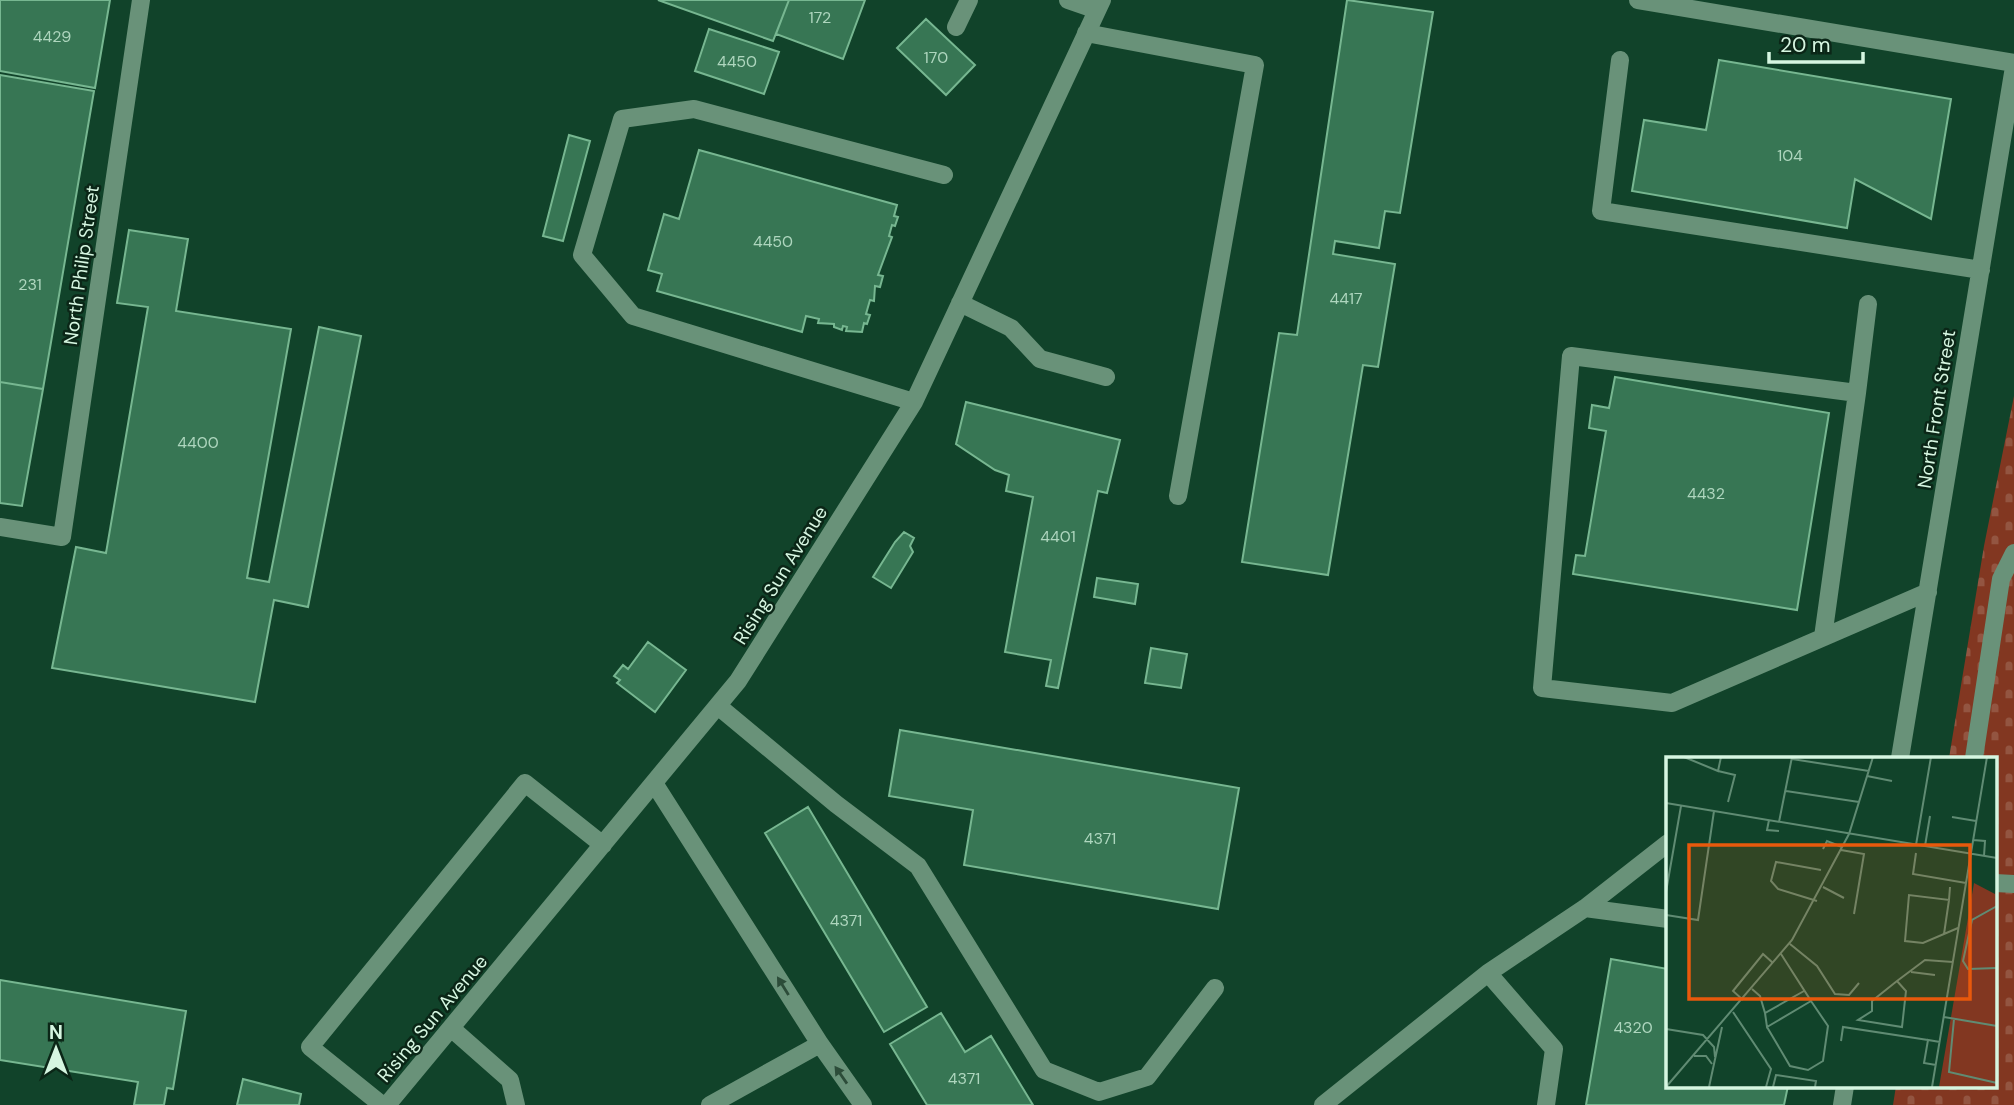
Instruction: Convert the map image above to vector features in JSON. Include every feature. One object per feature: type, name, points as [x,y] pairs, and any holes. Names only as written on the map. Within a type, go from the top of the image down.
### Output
[{"type":"street","name":"North Philip Street","points":[[0,527],[62,537],[141,0]]},
{"type":"street","points":[[956,27],[969,0]]},
{"type":"street","points":[[1068,0],[1100,5]]},
{"type":"street","points":[[1638,0],[1689,4],[2014,65]]},
{"type":"street","name":"Rising Sun Avenue","points":[[387,1105],[738,681],[914,402],[1100,5]]},
{"type":"street","points":[[1086,33],[1255,65],[1178,496]]},
{"type":"street","points":[[1620,60],[1601,211],[1981,270]]},
{"type":"street","name":"North Front Street","points":[[1900,757],[2014,65]]},
{"type":"street","points":[[914,402],[633,316],[582,255],[622,119],[694,108],[944,175]]},
{"type":"street","points":[[960,303],[1012,328],[1040,359],[1106,377]]},
{"type":"street","points":[[1823,637],[1868,304]]},
{"type":"street","points":[[1857,393],[1571,356],[1542,688],[1672,703],[1928,592]]},
{"type":"street","points":[[1974,757],[2001,579],[2014,553]]},
{"type":"street","points":[[718,706],[836,804],[918,866],[1044,1070],[1099,1092],[1147,1077],[1215,988]]},
{"type":"street","points":[[382,1105],[310,1047],[525,783],[603,845]]},
{"type":"street","points":[[654,783],[820,1044],[863,1105]]},
{"type":"street","points":[[1323,1105],[1488,973],[1585,908],[1666,845]]},
{"type":"street","points":[[1996,883],[2014,884]]},
{"type":"street","points":[[1585,908],[1666,919]]},
{"type":"street","points":[[1488,973],[1553,1049],[1546,1105]]},
{"type":"street","points":[[451,1028],[510,1080],[516,1105]]},
{"type":"street","points":[[710,1105],[820,1044]]},
{"type":"green space","points":[[2014,396],[2014,1105],[1893,1105],[1896,1088],[1996,1088],[1996,757],[1949,757],[1984,546]]},
{"type":"building","points":[[0,0],[110,0],[95,88],[0,71]]},
{"type":"building","points":[[658,0],[789,0],[773,41]]},
{"type":"building","points":[[789,0],[865,0],[843,59],[776,34]]},
{"type":"building","points":[[1347,0],[1433,12],[1400,213],[1385,211],[1379,248],[1335,241],[1333,254],[1395,264],[1378,367],[1363,365],[1328,575],[1242,562],[1279,333],[1297,335]]},
{"type":"building","points":[[926,19],[975,65],[946,95],[897,48]]},
{"type":"building","points":[[709,29],[779,52],[764,94],[695,71]]},
{"type":"building","points":[[1719,60],[1951,99],[1931,219],[1855,179],[1847,228],[1632,191],[1644,120],[1706,130]]},
{"type":"building","points":[[0,75],[94,91],[43,389],[0,382]]},
{"type":"building","points":[[569,135],[590,141],[563,241],[543,236]]},
{"type":"building","points":[[699,150],[897,205],[894,216],[898,217],[895,226],[892,225],[889,236],[892,237],[878,275],[883,276],[880,287],[875,286],[874,301],[870,300],[866,314],[870,315],[862,332],[846,331],[847,327],[843,326],[842,330],[834,327],[834,324],[818,323],[819,319],[806,316],[802,332],[657,291],[662,274],[648,270],[664,214],[679,219]]},
{"type":"building","points":[[129,230],[188,239],[176,311],[291,329],[247,578],[269,582],[319,327],[361,336],[308,607],[274,600],[255,702],[52,668],[76,547],[106,553],[148,307],[117,303]]},
{"type":"building","points":[[1615,377],[1829,413],[1797,610],[1573,574],[1576,555],[1585,556],[1606,431],[1589,428],[1592,405],[1609,408]]},
{"type":"building","points":[[0,382],[43,389],[22,506],[0,503]]},
{"type":"building","points":[[966,402],[1120,440],[1107,493],[1098,491],[1058,688],[1046,686],[1051,660],[1005,652],[1033,497],[1006,491],[1009,475],[995,470],[956,444]]},
{"type":"building","points":[[904,532],[914,538],[910,546],[913,552],[891,588],[873,577]]},
{"type":"building","points":[[1097,578],[1138,584],[1135,604],[1094,597]]},
{"type":"building","points":[[648,642],[686,670],[655,712],[617,683],[620,680],[614,676],[623,665],[628,669]]},
{"type":"building","points":[[1151,648],[1187,654],[1181,688],[1145,683]]},
{"type":"building","points":[[900,730],[1239,788],[1218,909],[964,865],[973,810],[889,796]]},
{"type":"building","points":[[808,807],[927,1007],[884,1032],[765,833]]},
{"type":"building","points":[[1611,959],[1666,969],[1666,1088],[1788,1088],[1784,1105],[1586,1105]]},
{"type":"building","points":[[0,980],[186,1011],[173,1089],[167,1088],[164,1105],[134,1105],[138,1082],[0,1060]]},
{"type":"building","points":[[941,1013],[965,1052],[991,1036],[1033,1105],[927,1105],[890,1044]]},
{"type":"building","points":[[243,1079],[301,1094],[299,1105],[237,1105]]}]
